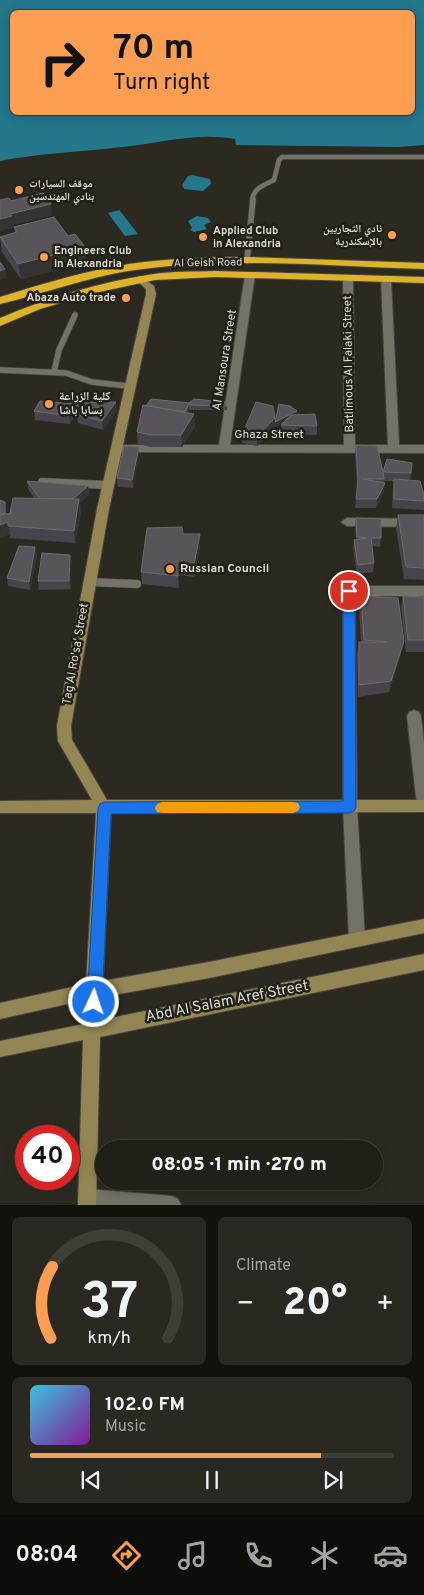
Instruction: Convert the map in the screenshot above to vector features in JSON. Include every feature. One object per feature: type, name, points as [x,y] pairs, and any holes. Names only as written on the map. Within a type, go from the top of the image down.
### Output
[{"type":"highway","name":"Al Geish Road","points":[[0,301],[70,279],[121,268],[173,262],[247,261],[424,266]]},
{"type":"highway","name":"Al Geish Road","points":[[0,322],[62,298],[140,279],[189,274],[424,280]]},
{"type":"street","name":"Al Mansoura Street","points":[[224,449],[250,275]]},
{"type":"street","name":"Batlimous Al Falaki Street","points":[[348,278],[350,449]]},
{"type":"street","name":"Tag Al Ro'sa' Street","points":[[104,808],[65,741],[64,726],[88,582],[107,485],[128,386],[151,294],[151,288],[140,279]]},
{"type":"street","points":[[386,279],[394,449]]},
{"type":"street","name":"Ghaza Street","points":[[115,449],[424,449]]},
{"type":"street","points":[[347,522],[424,523]]},
{"type":"street","points":[[356,939],[350,807],[349,591],[424,591]]},
{"type":"street","points":[[0,807],[424,806],[414,716]]},
{"type":"street","points":[[104,808],[92,1030],[88,1201],[172,1205]]},
{"type":"street","points":[[0,1011],[95,990],[209,970],[424,926]]},
{"type":"street","name":"Abd Al Salam Aref Street","points":[[0,1049],[424,962]]},
{"type":"lane","points":[[247,261],[253,194],[259,187],[274,180],[279,160],[282,157],[424,157]]},
{"type":"lane","points":[[54,372],[59,350],[75,315]]},
{"type":"lane","points":[[0,370],[71,374],[92,382],[128,386]]},
{"type":"lane","points":[[35,482],[107,485]]},
{"type":"lane","points":[[88,582],[138,584]]},
{"type":"water","points":[[0,0],[424,0],[424,145],[399,147],[236,145],[235,139],[192,137],[107,149],[30,156],[0,161]]},
{"type":"water","points":[[192,175],[210,179],[211,184],[203,191],[184,189],[182,185],[188,176]]},
{"type":"water","points":[[120,210],[138,234],[125,236],[108,213]]},
{"type":"water","points":[[197,216],[208,218],[211,222],[204,225],[207,229],[194,232],[190,230],[192,228],[188,221]]},
{"type":"building","points":[[43,193],[51,204],[10,214],[12,216],[0,219],[0,200],[9,198],[11,201]]},
{"type":"building","points":[[54,217],[68,236],[75,234],[85,247],[18,264],[0,237],[17,232],[14,227]]},
{"type":"building","points":[[0,262],[5,269],[0,271]]},
{"type":"building","points":[[151,399],[189,403],[186,411],[178,411],[146,406]]},
{"type":"building","points":[[194,399],[225,402],[227,406],[189,405]]},
{"type":"building","points":[[40,401],[76,404],[69,416],[34,411]]},
{"type":"building","points":[[76,402],[116,402],[102,421],[77,415]]},
{"type":"building","points":[[256,402],[273,406],[275,418],[257,437],[242,435]]},
{"type":"building","points":[[279,404],[290,406],[297,411],[275,422]]},
{"type":"building","points":[[143,405],[194,414],[181,435],[151,435],[137,432]]},
{"type":"building","points":[[315,414],[317,426],[281,425],[291,415]]},
{"type":"building","points":[[356,445],[377,446],[384,479],[363,479],[385,483],[377,499],[356,499],[358,479]]},
{"type":"building","points":[[124,446],[139,447],[132,480],[117,478]]},
{"type":"building","points":[[387,459],[412,463],[411,473],[383,472]]},
{"type":"building","points":[[394,479],[420,481],[424,501],[394,499]]},
{"type":"building","points":[[27,481],[88,486],[73,499],[40,499]]},
{"type":"building","points":[[13,498],[79,499],[74,531],[8,526],[8,522],[0,525],[0,515],[10,513]]},
{"type":"building","points":[[0,500],[5,502],[5,513],[0,514]]},
{"type":"building","points":[[398,515],[424,515],[424,568],[406,567]]},
{"type":"building","points":[[356,518],[381,519],[381,538],[371,538],[374,563],[358,565],[354,540],[367,538],[357,537]]},
{"type":"building","name":"Russian Council","points":[[182,527],[183,534],[200,534],[194,564],[179,563],[178,576],[141,572],[147,528]]},
{"type":"building","points":[[19,546],[35,547],[29,582],[7,578]]},
{"type":"building","points":[[42,553],[70,555],[69,581],[38,581]]},
{"type":"building","points":[[361,596],[398,598],[404,641],[391,681],[359,685],[359,642],[387,642],[364,640]]},
{"type":"building","points":[[403,596],[424,597],[424,640],[408,640]]},
{"type":"slow traffic","points":[[162,808],[293,807]]},
{"type":"place","name":"موقف السيارات بنادي المهندسين","points":[[19,190]]},
{"type":"place","name":"نادي التجاريين بالإسكندرية","points":[[392,235]]},
{"type":"place","name":"Applied Club in Alexandria","points":[[203,237]]},
{"type":"place","name":"Engineers Club in Alexandria","points":[[44,257]]},
{"type":"place","name":"Abaza Auto trade","points":[[126,298]]},
{"type":"place","name":"كلية الزراعة بسابا باشا","points":[[49,404]]},
{"type":"place","name":"Russian Council","points":[[170,569]]},
{"type":"route","points":[[94,1002],[104,808],[350,807],[349,591]]}]
